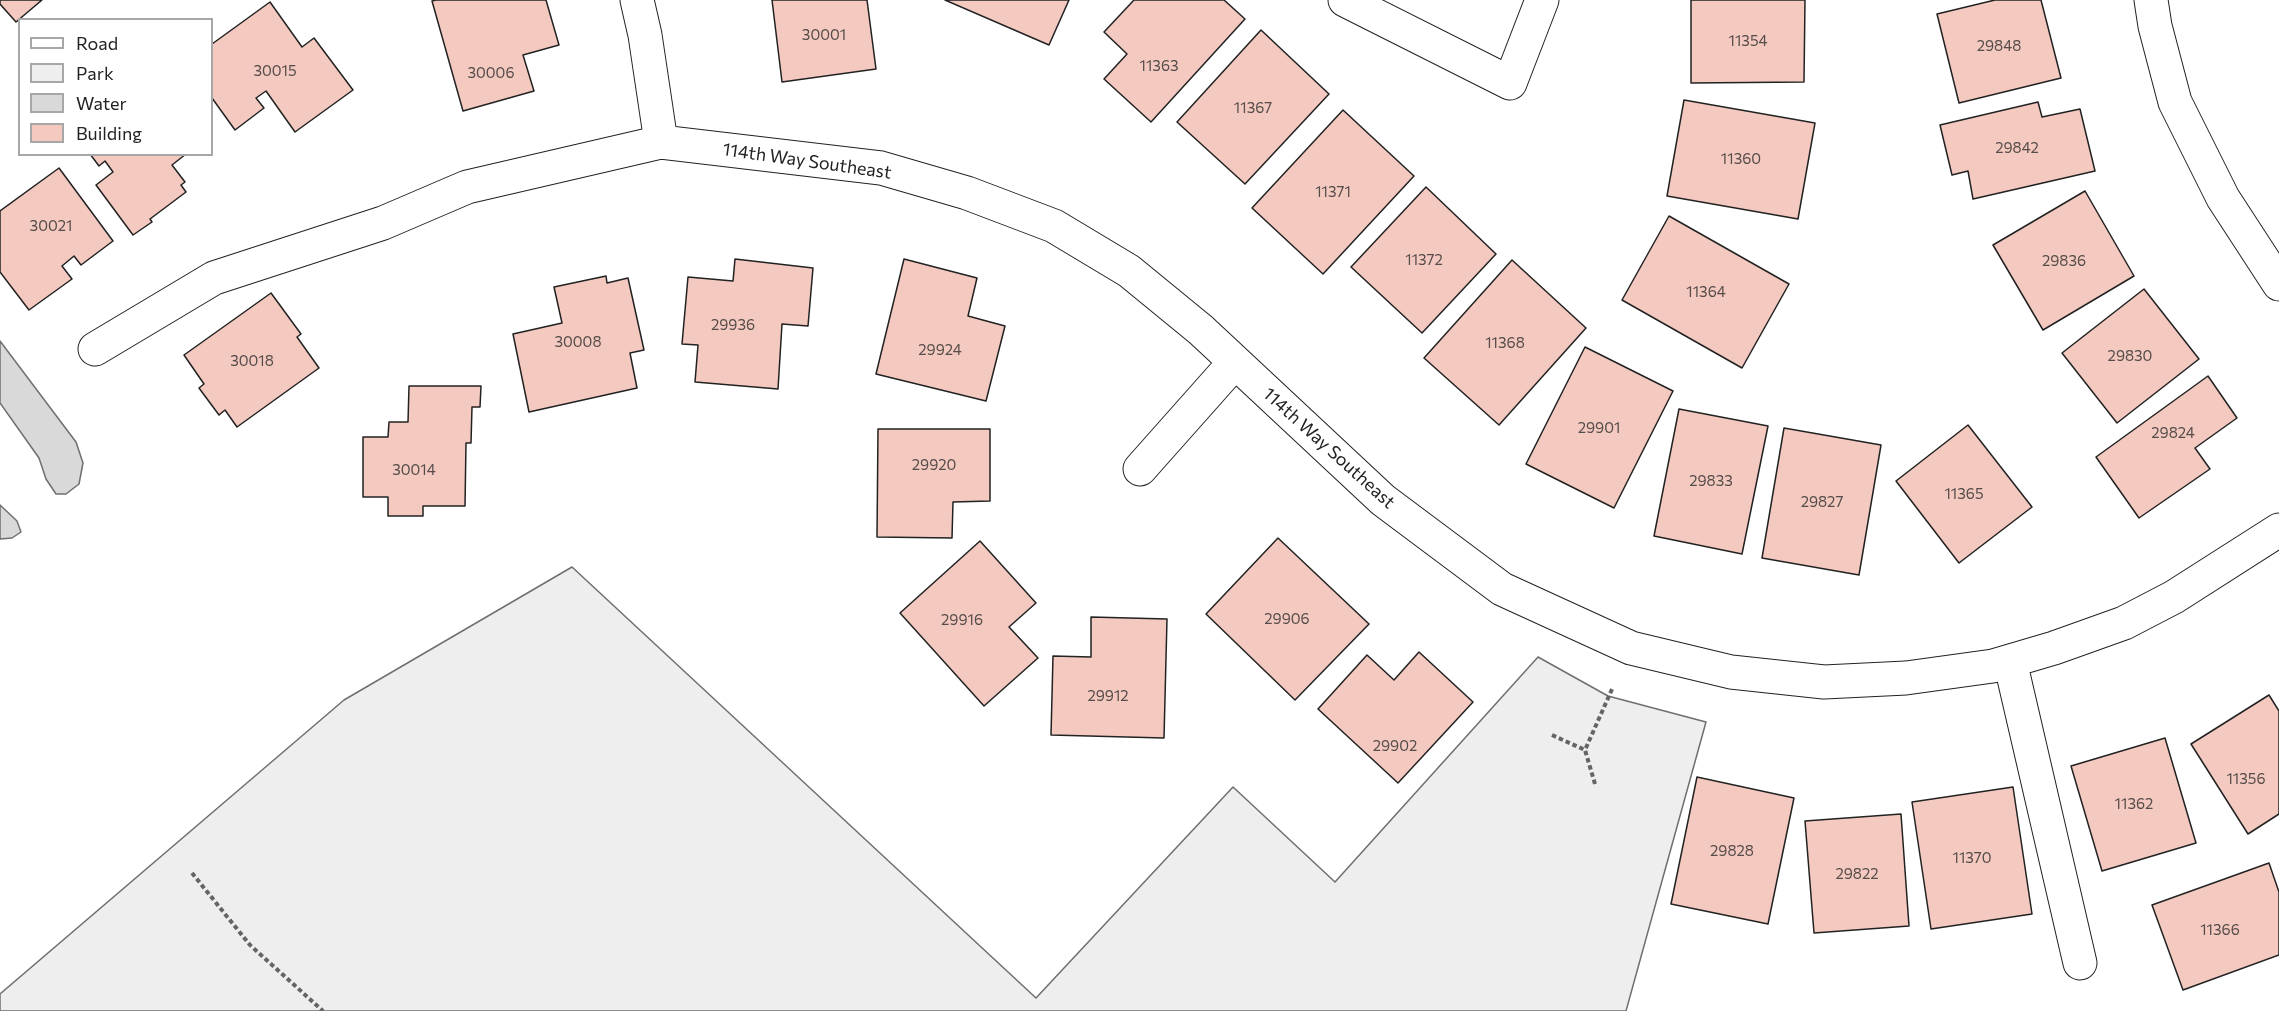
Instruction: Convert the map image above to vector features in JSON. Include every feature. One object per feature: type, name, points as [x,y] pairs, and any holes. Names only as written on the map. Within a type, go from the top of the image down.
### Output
[{"type":"street","points":[[637,0],[645,35],[661,142]]},
{"type":"street","points":[[1345,0],[1510,83],[1542,0]]},
{"type":"street","points":[[2151,0],[2155,26],[2175,102],[2223,198],[2279,284]]},
{"type":"street","name":"114th Way Southeast","points":[[96,349],[214,278],[383,223],[467,188],[661,142],[881,168],[978,197],[1054,226],[1129,271],[1201,330],[1383,500],[1502,588],[1630,648],[1731,672],[1824,682],[1906,678],[1993,666],[2054,648],[2124,623],[2226,565],[2279,530]]},
{"type":"street","points":[[1140,469],[1235,362]]},
{"type":"street","points":[[2010,661],[2080,963]]},
{"type":"path","points":[[1595,784],[1586,750],[1630,648]]},
{"type":"path","points":[[1552,735],[1586,750]]},
{"type":"path","points":[[192,873],[250,945],[323,1011]]},
{"type":"green space","points":[[572,567],[1036,998],[1233,787],[1335,882],[1538,657],[1608,696],[1706,722],[1626,1011],[0,1011],[0,994],[344,700]]},
{"type":"water","points":[[0,341],[76,442],[83,463],[79,484],[66,494],[56,494],[46,479],[39,458],[0,403]]},
{"type":"water","points":[[0,505],[17,521],[21,532],[12,538],[0,539]]},
{"type":"building","points":[[0,0],[42,0],[16,22],[0,4]]},
{"type":"building","points":[[546,0],[559,45],[523,55],[534,91],[463,111],[432,1]]},
{"type":"building","points":[[772,0],[867,0],[876,69],[782,82]]},
{"type":"building","points":[[945,0],[1069,0],[1049,45]]},
{"type":"building","points":[[1134,0],[1224,0],[1245,19],[1151,122],[1104,79],[1127,54],[1104,32]]},
{"type":"building","points":[[1691,0],[1805,0],[1804,82],[1691,83]]},
{"type":"building","points":[[1995,0],[2041,0],[2061,78],[1959,103],[1937,14]]},
{"type":"building","points":[[270,2],[302,47],[314,38],[353,90],[295,132],[266,91],[256,98],[264,108],[235,130],[213,99],[213,43]]},
{"type":"building","points":[[1261,30],[1329,94],[1245,184],[1177,122]]},
{"type":"building","points":[[1684,100],[1815,123],[1798,219],[1667,196]]},
{"type":"building","points":[[2038,102],[2042,117],[2080,109],[2095,171],[1973,199],[1968,171],[1952,175],[1940,125]]},
{"type":"building","points":[[1343,110],[1414,176],[1323,274],[1252,208]]},
{"type":"building","points":[[92,156],[183,156],[172,165],[185,182],[181,185],[186,192],[150,219],[152,222],[133,235],[96,185],[113,172],[105,161],[99,166]]},
{"type":"building","points":[[59,168],[113,241],[81,265],[74,256],[62,266],[72,279],[29,310],[0,272],[0,211]]},
{"type":"building","points":[[1426,187],[1496,254],[1422,333],[1351,267]]},
{"type":"building","points":[[2085,191],[2134,276],[2043,330],[1993,245]]},
{"type":"building","points":[[1669,216],[1789,284],[1742,368],[1622,300]]},
{"type":"building","points":[[735,259],[813,268],[808,326],[782,324],[778,389],[695,382],[698,345],[682,344],[688,277],[733,281]]},
{"type":"building","points":[[904,259],[977,278],[968,316],[1005,326],[986,401],[876,374]]},
{"type":"building","points":[[1512,260],[1586,328],[1499,425],[1424,358]]},
{"type":"building","points":[[606,276],[607,283],[628,278],[644,350],[630,353],[637,388],[529,412],[513,334],[562,323],[554,287]]},
{"type":"building","points":[[2144,289],[2199,359],[2117,423],[2062,353]]},
{"type":"building","points":[[271,293],[301,334],[297,337],[319,368],[237,427],[225,410],[219,415],[199,388],[204,384],[184,355]]},
{"type":"building","points":[[1585,347],[1673,391],[1614,508],[1526,464]]},
{"type":"building","points":[[2208,376],[2237,418],[2195,448],[2210,469],[2139,518],[2096,457]]},
{"type":"building","points":[[409,386],[481,386],[480,407],[472,407],[471,443],[466,443],[465,506],[423,506],[423,516],[388,516],[388,497],[363,497],[363,437],[388,437],[389,422],[408,422]]},
{"type":"building","points":[[1679,409],[1768,426],[1742,554],[1654,536]]},
{"type":"building","points":[[1968,425],[2032,507],[1959,563],[1896,481]]},
{"type":"building","points":[[1784,428],[1881,445],[1859,575],[1762,558]]},
{"type":"building","points":[[878,429],[990,429],[990,501],[953,502],[952,538],[877,537]]},
{"type":"building","points":[[1278,538],[1369,624],[1295,700],[1206,614]]},
{"type":"building","points":[[980,541],[1036,603],[1009,627],[1038,658],[984,706],[900,613]]},
{"type":"building","points":[[1091,617],[1167,619],[1164,738],[1051,735],[1053,656],[1091,657]]},
{"type":"building","points":[[1419,652],[1473,702],[1398,783],[1318,709],[1367,655],[1394,680]]},
{"type":"building","points":[[2269,695],[2279,711],[2279,814],[2248,834],[2191,744]]},
{"type":"building","points":[[2165,738],[2196,843],[2102,871],[2071,766]]},
{"type":"building","points":[[1697,777],[1794,798],[1768,924],[1671,904]]},
{"type":"building","points":[[2013,787],[2032,914],[1931,929],[1912,802]]},
{"type":"building","points":[[1901,814],[1909,926],[1814,933],[1805,821]]},
{"type":"building","points":[[2269,863],[2279,892],[2279,955],[2183,990],[2152,905]]}]
